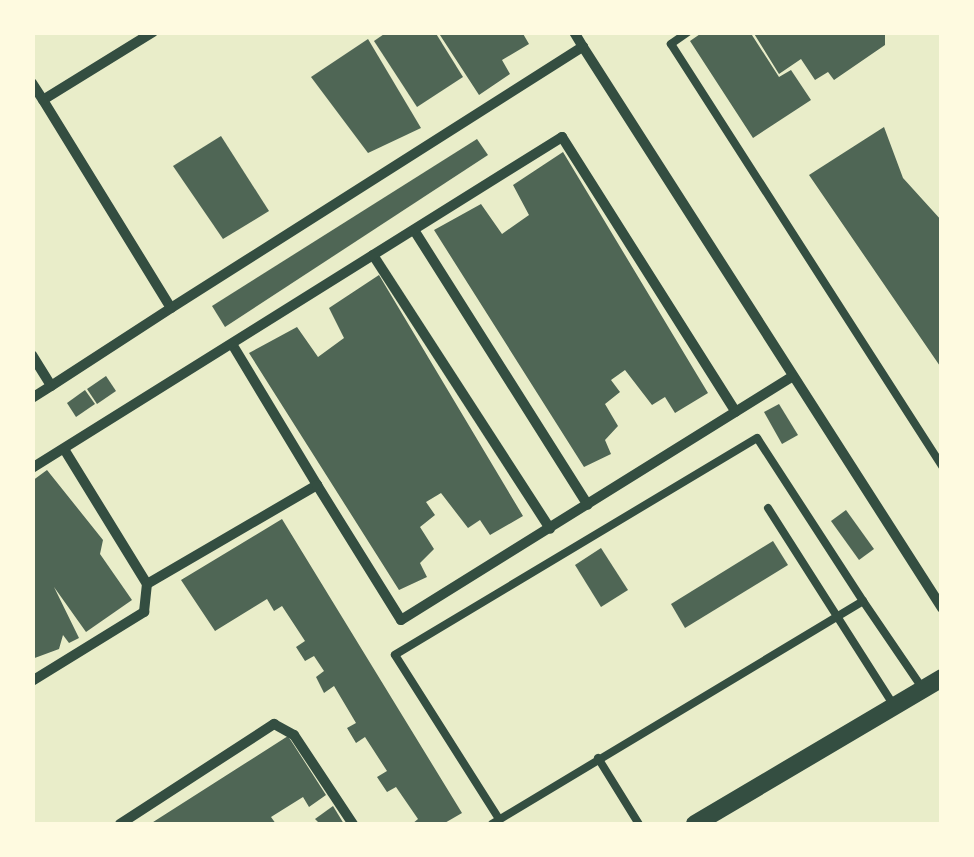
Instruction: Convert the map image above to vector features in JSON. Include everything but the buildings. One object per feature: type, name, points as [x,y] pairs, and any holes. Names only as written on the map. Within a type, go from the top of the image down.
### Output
[{"type":"street","points":[[43,100],[153,32]]},
{"type":"street","points":[[574,32],[942,608]]},
{"type":"street","points":[[32,398],[582,47]]},
{"type":"street","points":[[32,83],[171,308]]},
{"type":"street","points":[[32,468],[562,136],[736,412]]},
{"type":"street","points":[[414,230],[588,505]]},
{"type":"street","points":[[373,255],[550,529]]},
{"type":"street","points":[[232,344],[401,620],[791,377]]},
{"type":"street","points":[[32,356],[51,386]]},
{"type":"street","points":[[32,681],[144,612],[148,584],[64,449]]},
{"type":"street","points":[[148,584],[316,485]]},
{"type":"street","points":[[695,824],[942,678]]},
{"type":"street","points":[[120,824],[274,724],[294,736],[353,824]]},
{"type":"lane","points":[[688,32],[671,44],[942,466]]},
{"type":"lane","points":[[863,601],[495,821],[394,655],[757,438],[922,690]]},
{"type":"lane","points":[[768,508],[894,706]]},
{"type":"lane","points":[[598,758],[639,824]]}]
